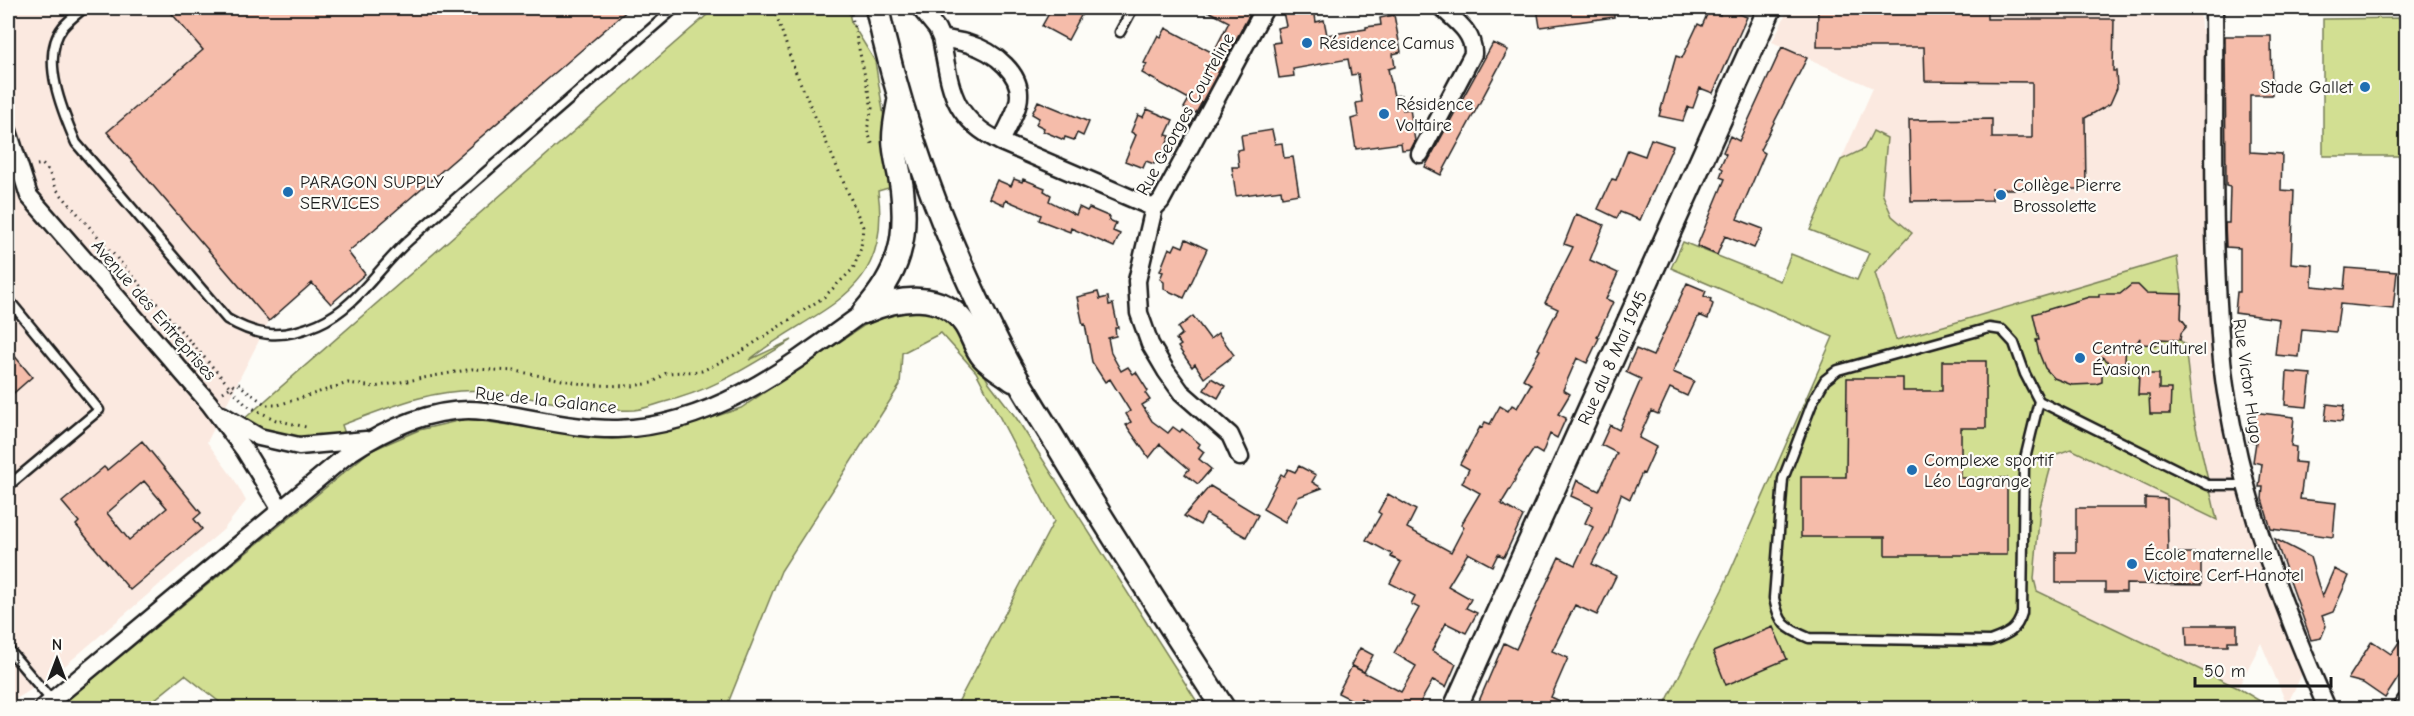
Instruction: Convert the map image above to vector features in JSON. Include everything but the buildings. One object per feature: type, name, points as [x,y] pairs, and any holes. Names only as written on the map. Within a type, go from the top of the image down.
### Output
[{"type":"main road","points":[[877,8],[900,97],[954,248],[1001,350],[1089,498],[1223,708]]},
{"type":"main road","name":"Rue du 8 Mai 1945","points":[[1455,708],[1770,8]]},
{"type":"main road","points":[[864,312],[880,294],[891,276],[900,256],[904,236],[902,190],[894,139],[900,97]]},
{"type":"main road","points":[[864,312],[888,302],[910,299],[939,304],[964,323],[982,357],[1024,388]]},
{"type":"street","points":[[920,8],[937,29],[941,38],[959,109],[976,128],[1001,142],[1154,208]]},
{"type":"street","name":"Rue Georges Courteline","points":[[1240,457],[1230,435],[1181,392],[1150,344],[1139,313],[1137,281],[1154,208],[1161,201],[1265,8]]},
{"type":"street","points":[[1420,154],[1473,54],[1473,45],[1467,33],[1442,8]]},
{"type":"street","name":"Rue Victor Hugo","points":[[2214,8],[2215,239],[2226,396],[2246,485],[2266,557],[2302,652],[2327,708]]},
{"type":"street","points":[[941,38],[970,44],[1002,62],[1016,79],[1019,86],[1018,104],[1001,142]]},
{"type":"street","name":"Avenue des Entreprises","points":[[8,131],[29,196],[216,405],[281,510]]},
{"type":"street","name":"Rue de la Galance","points":[[47,705],[348,454],[369,440],[411,421],[450,412],[481,410],[599,428],[620,429],[660,423],[706,410],[749,390],[792,365],[864,312]]},
{"type":"street","points":[[216,405],[260,437],[282,443],[299,446],[369,440]]},
{"type":"street","points":[[2401,708],[2406,701]]},
{"type":"lane","points":[[84,8],[62,28],[54,53],[54,83],[64,117],[76,143],[227,319],[249,332],[271,335],[295,332],[320,323],[341,311],[405,244],[675,8]]},
{"type":"lane","points":[[1120,32],[1133,8]]},
{"type":"lane","points":[[8,299],[99,410],[8,486]]},
{"type":"lane","points":[[2039,401],[2024,463],[2022,613],[2019,625],[2011,633],[1990,640],[1809,638],[1789,629],[1778,617],[1774,598],[1783,479],[1814,401],[1825,380],[1838,370],[1989,328],[2002,330],[2014,343],[2025,374],[2039,401],[2208,485],[2246,485]]},
{"type":"lane","points":[[8,649],[47,705]]},
{"type":"path","points":[[216,405],[229,387],[237,383],[266,405],[278,405],[348,383],[374,387],[472,369],[516,371],[588,384],[632,386],[652,383],[666,373],[702,371],[740,353],[824,297],[853,269],[861,248],[863,227],[794,68],[774,8]]},
{"type":"path","points":[[850,8],[872,108],[867,130],[874,149]]},
{"type":"path","points":[[22,171],[42,164],[48,170],[57,190],[246,405],[276,420],[310,428]]},
{"type":"shaded area","points":[[8,8],[630,8],[269,321],[207,442],[234,479],[246,501],[223,530],[53,676],[8,704]]},
{"type":"shaded area","name":"Collège Pierre Brossolette","points":[[1789,8],[2200,8],[2201,29],[2207,29],[2205,203],[2213,364],[2228,452],[2242,510],[2285,634],[2302,674],[2287,705],[2261,643],[2238,688],[2037,591],[2034,579],[2040,507],[2054,455],[2072,449],[2217,519],[2193,414],[2185,345],[2180,340],[2177,257],[1896,340],[1869,253],[1810,230],[1873,88],[1772,42]]},
{"type":"green space","points":[[715,8],[848,8],[851,22],[875,61],[895,186],[878,191],[880,227],[874,255],[861,277],[844,295],[749,360],[792,340],[744,369],[697,392],[641,409],[596,409],[503,393],[466,391],[448,392],[412,400],[342,425],[345,434],[310,440],[269,435],[243,420]]},
{"type":"green space","name":"Stade Gallet","points":[[2406,18],[2406,156],[2323,156],[2323,19]]},
{"type":"green space","name":"Complexe sportif Léo Lagrange","points":[[1873,131],[1887,138],[1882,193],[1892,216],[1912,233],[1875,273],[1896,340],[2177,257],[2182,293],[2181,318],[2187,326],[2181,332],[2180,340],[2185,345],[2193,414],[2217,520],[2071,449],[2054,455],[2040,507],[2034,579],[2037,591],[2238,688],[2260,701],[2256,708],[1663,708],[1722,590],[1833,337],[1671,268],[1683,242],[1780,281],[1791,254],[1857,280],[1869,253],[1810,230],[1841,160],[1864,149]]},
{"type":"green space","points":[[922,305],[958,327],[988,381],[1017,419],[1201,708],[955,708],[1054,521],[976,372],[941,333],[902,353],[900,385],[781,571],[726,708],[227,708],[185,675],[144,708],[58,708],[370,451],[419,430],[466,419],[612,439],[675,430],[741,408],[883,313]]},
{"type":"place","name":"Résidence Camus","points":[[1307,43]]},
{"type":"place","name":"Stade Gallet","points":[[2365,87]]},
{"type":"place","name":"Résidence Voltaire","points":[[1384,114]]},
{"type":"place","name":"PARAGON SUPPLY SERVICES","points":[[288,192]]},
{"type":"place","name":"Collège Pierre Brossolette","points":[[2001,195]]},
{"type":"place","name":"Centre Culturel Évasion","points":[[2080,358]]},
{"type":"place","name":"Complexe sportif Léo Lagrange","points":[[1912,470]]},
{"type":"place","name":"École maternelle Victoire Cerf-Hanotel","points":[[2132,564]]}]
